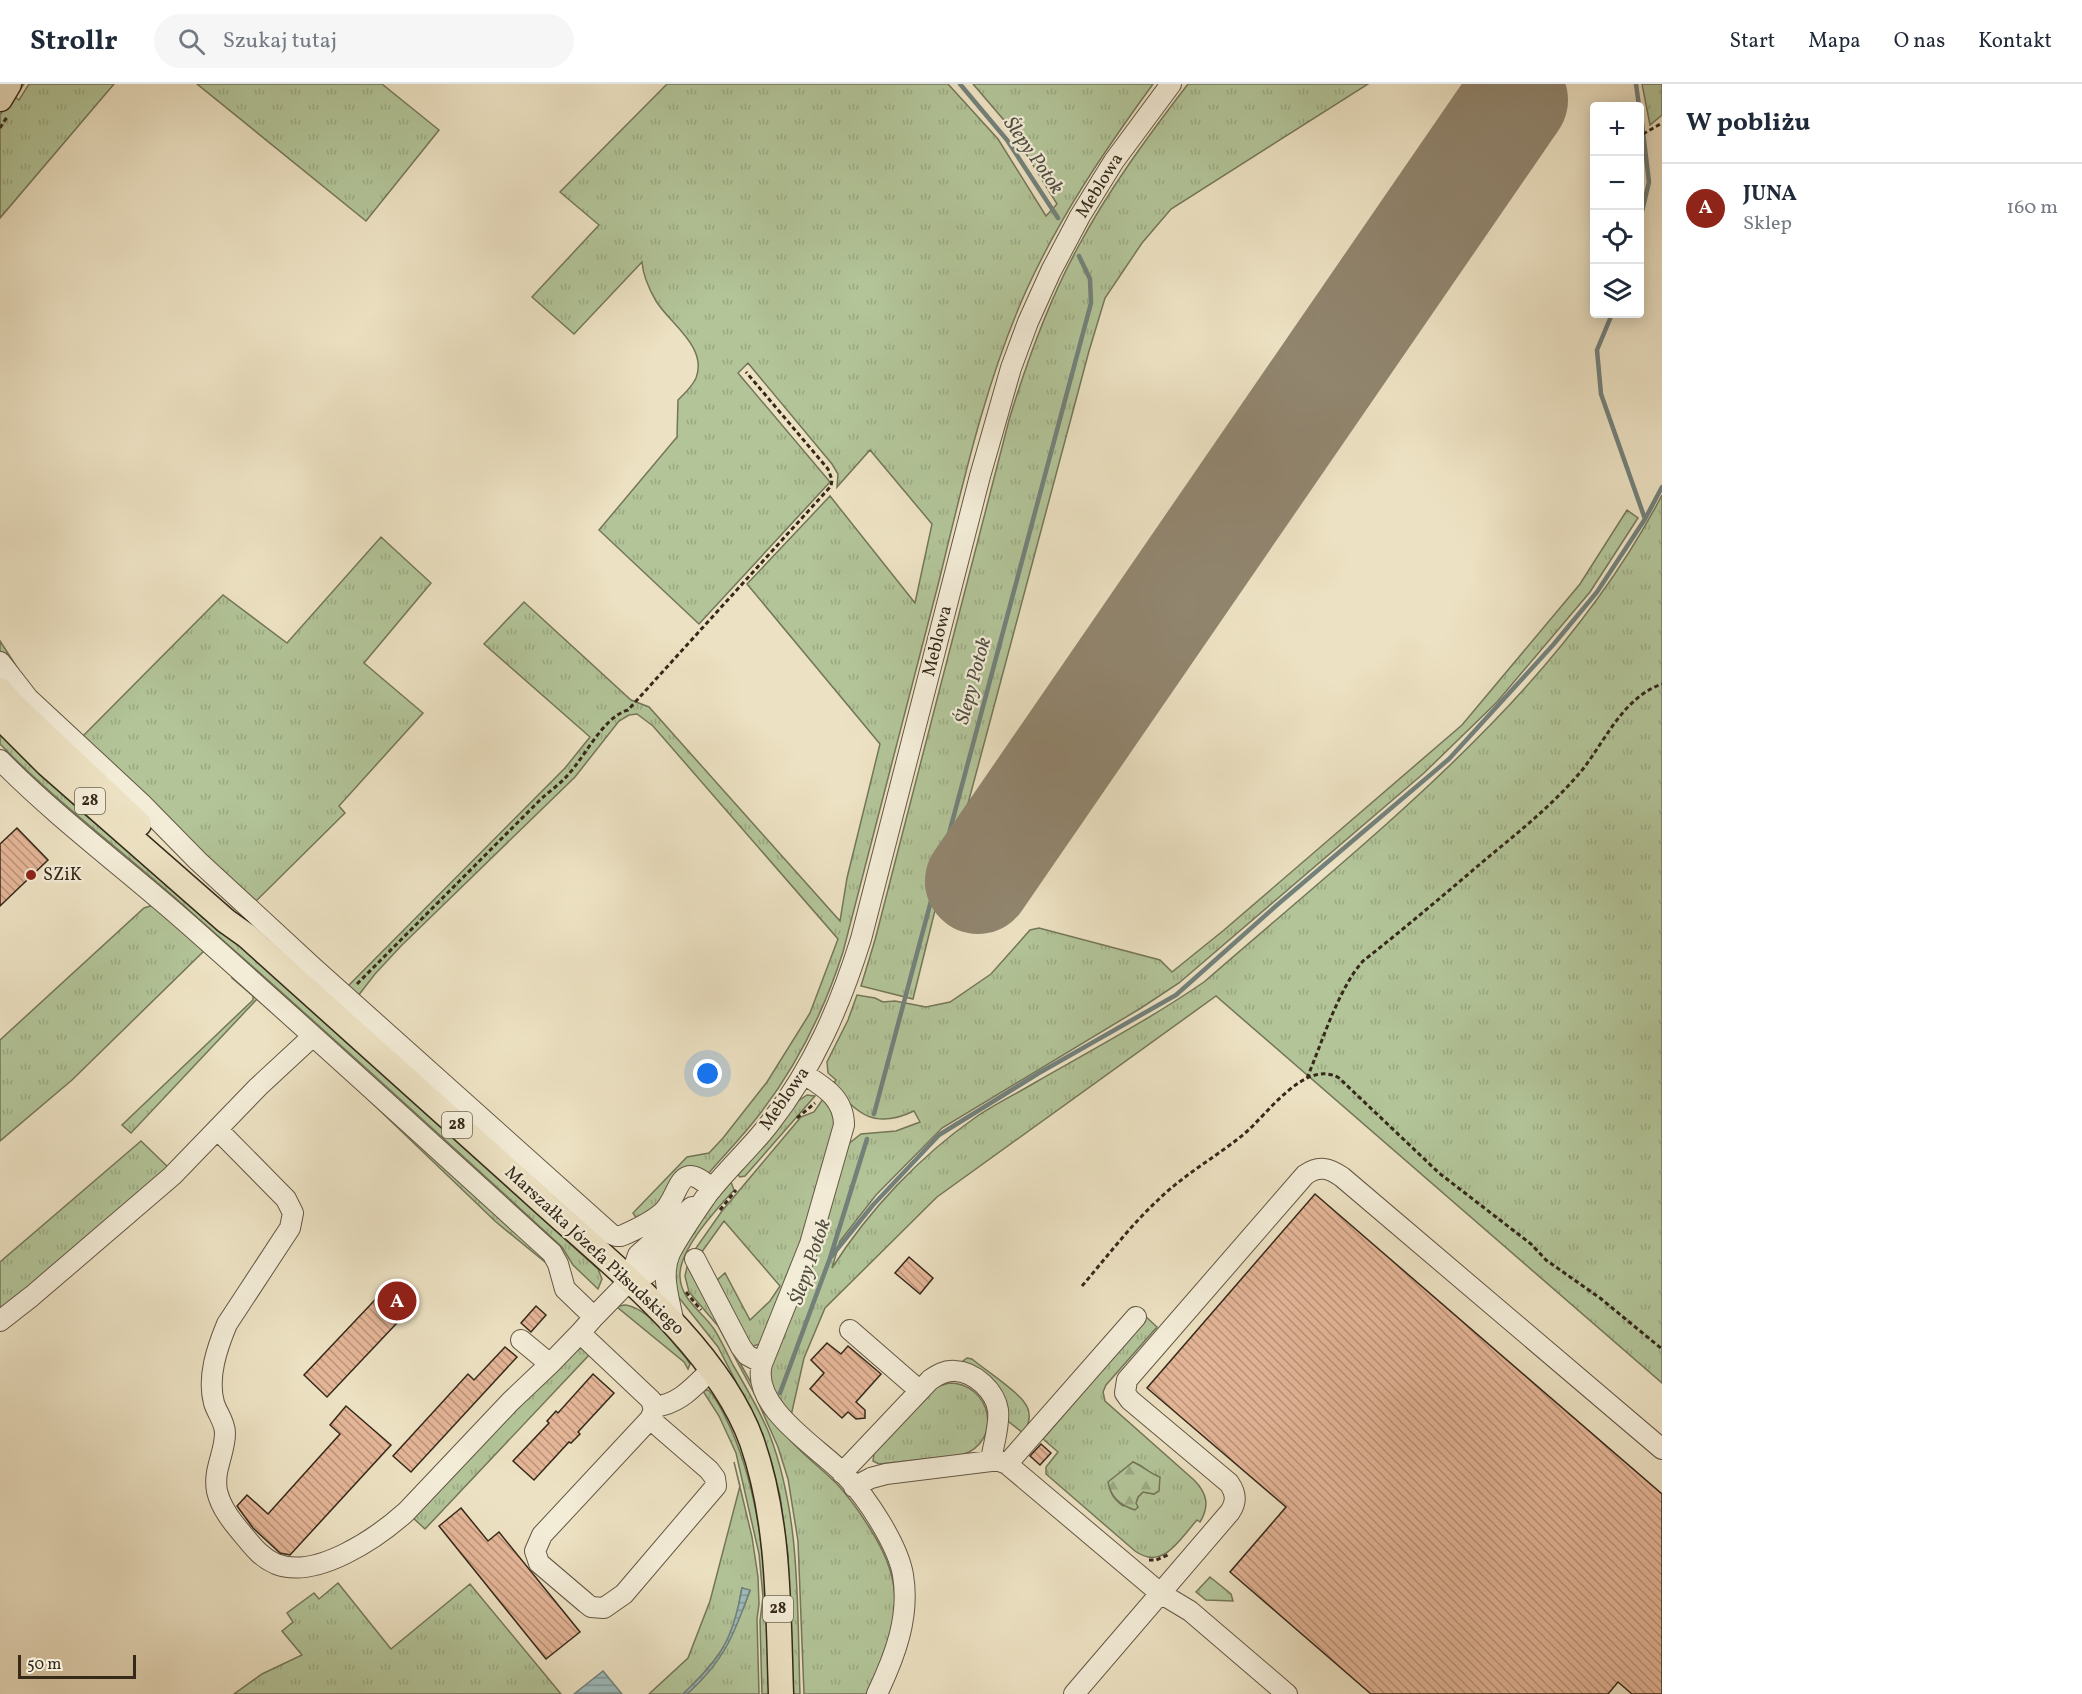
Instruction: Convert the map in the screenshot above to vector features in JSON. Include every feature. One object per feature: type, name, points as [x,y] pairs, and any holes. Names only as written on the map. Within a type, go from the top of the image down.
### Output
[{"type":"main road","points":[[0,99],[9,84]]},
{"type":"main road","name":"Marszałka Józefa Piłsudskiego","points":[[0,690],[12,704],[144,828],[231,915],[247,936]]},
{"type":"main road","name":"Marszałka Józefa Piłsudskiego","points":[[0,717],[47,764],[226,921],[247,936],[629,1281],[674,1324],[711,1370],[745,1427],[764,1485],[772,1524],[781,1694]]},
{"type":"street","name":"Meblowa","points":[[674,1324],[665,1279],[667,1259],[670,1253],[710,1192],[764,1131],[804,1074],[833,1019],[861,939],[980,476],[1011,368],[1028,322],[1080,216],[1114,161],[1171,84]]},
{"type":"street","points":[[0,662],[28,698],[141,803],[198,861],[346,997],[614,1236],[631,1232],[660,1215],[677,1186],[687,1177],[699,1178],[710,1192]]},
{"type":"street","points":[[0,760],[42,800],[151,891],[552,1253],[558,1264],[565,1289],[594,1317]]},
{"type":"street","points":[[0,1321],[148,1197],[313,1036]]},
{"type":"street","points":[[804,1074],[837,1099],[843,1111],[844,1125],[810,1244],[762,1363],[760,1374],[762,1386],[779,1414],[803,1440],[848,1480],[892,1544],[903,1574],[903,1625],[892,1663],[877,1694]]},
{"type":"street","points":[[218,1130],[286,1199],[293,1213],[290,1228],[227,1324],[220,1340],[212,1379],[212,1396],[225,1432],[216,1469],[220,1501],[232,1522],[265,1559],[287,1567],[310,1567],[339,1556],[389,1527],[629,1281]]},
{"type":"street","points":[[1074,1694],[1235,1504],[1232,1488],[1226,1480],[1130,1400],[1125,1393],[1127,1380],[1305,1174],[1314,1169],[1325,1169],[1342,1177],[1662,1449]]},
{"type":"street","name":"Meblowa","points":[[629,1281],[634,1263],[646,1246],[710,1192]]},
{"type":"street","name":"Meblowa","points":[[629,1281],[647,1274],[670,1253]]},
{"type":"street","points":[[695,1259],[741,1347],[747,1354],[762,1363]]},
{"type":"street","points":[[848,1480],[999,1463],[1136,1317]]},
{"type":"street","points":[[850,1330],[919,1390]]},
{"type":"street","points":[[580,1333],[651,1401],[652,1413],[709,1470],[715,1478],[716,1486],[624,1594],[604,1608],[591,1607],[542,1566],[535,1555],[535,1546],[542,1535],[652,1413],[678,1401],[711,1370]]},
{"type":"street","points":[[521,1340],[550,1364]]},
{"type":"street","points":[[848,1480],[919,1390],[939,1374],[955,1370],[970,1375],[988,1389],[994,1397],[998,1412],[999,1463],[1160,1593],[1190,1611],[1287,1694]]},
{"type":"path","points":[[1644,133],[1662,123]]},
{"type":"path","points":[[346,997],[542,798],[568,776],[605,727],[621,712],[628,710],[831,486],[832,475],[828,469],[746,372]]},
{"type":"path","points":[[1307,1078],[1343,993],[1355,970],[1363,961],[1423,914],[1523,829],[1582,770],[1634,700],[1647,690],[1662,684]]},
{"type":"path","points":[[796,1119],[820,1097]]},
{"type":"path","points":[[718,1212],[740,1185]]},
{"type":"path","points":[[684,1284],[689,1296],[705,1314]]},
{"type":"path","points":[[1145,1560],[1161,1559],[1173,1551]]},
{"type":"green space","points":[[20,84],[24,84],[15,97],[19,100],[29,84],[114,84],[0,218],[0,115]]},
{"type":"green space","points":[[197,84],[382,84],[439,130],[366,221]]},
{"type":"green space","points":[[667,84],[948,84],[998,139],[1046,216],[1057,204],[1009,126],[973,84],[1153,84],[1101,159],[1053,236],[1026,291],[998,361],[966,470],[843,952],[818,1017],[773,1096],[708,1176],[693,1171],[685,1172],[674,1181],[666,1201],[655,1213],[624,1230],[618,1229],[637,1219],[633,1213],[687,1157],[709,1153],[767,1082],[810,1013],[838,939],[653,726],[637,714],[629,715],[619,721],[575,777],[401,946],[358,996],[616,1229],[610,1228],[251,907],[165,822],[85,749],[13,675],[0,656],[0,641],[31,689],[83,736],[223,595],[287,643],[381,537],[431,583],[364,663],[423,713],[339,806],[345,813],[254,903],[348,986],[565,768],[590,737],[484,644],[524,602],[631,700],[649,707],[840,921],[847,878],[880,744],[747,584],[830,496],[915,603],[932,524],[870,450],[837,487],[838,474],[832,464],[748,363],[738,373],[830,482],[699,624],[599,530],[677,437],[678,400],[696,378],[697,356],[686,336],[656,301],[647,282],[642,262],[574,334],[532,297],[599,225],[560,192]]},
{"type":"green space","points":[[1188,84],[1368,84],[1171,209],[1142,243],[1105,298],[958,841],[949,854],[913,999],[861,986],[875,940],[1009,420],[1031,354],[1057,289],[1090,225],[1130,163]]},
{"type":"green space","points":[[1642,84],[1662,84],[1662,115],[1650,125]]},
{"type":"green space","points":[[1662,495],[1662,1383],[1216,996],[937,1197],[825,1308],[804,1358],[791,1416],[767,1381],[769,1363],[847,1145],[861,1134],[896,1131],[920,1122],[914,1111],[888,1119],[867,1116],[850,1104],[832,1084],[836,1080],[828,1073],[827,1062],[848,1020],[857,995],[883,1002],[895,1001],[926,1007],[950,1002],[991,974],[1030,930],[1039,928],[1160,960],[1172,972],[1462,725],[1580,584],[1627,510],[1638,518],[1590,592],[1497,702],[1424,773],[1179,983],[942,1128],[876,1195],[840,1241],[832,1268],[862,1225],[897,1185],[955,1132],[976,1117],[1142,1021],[1204,982],[1457,759],[1570,635],[1619,567]]},
{"type":"green space","points":[[0,734],[84,814],[176,889],[598,1269],[602,1279],[598,1289],[573,1265],[562,1247],[424,1120],[23,766],[0,744]]},
{"type":"green space","points":[[157,907],[206,949],[72,1080],[0,1141],[0,1040],[144,908]]},
{"type":"green space","points":[[234,976],[258,998],[131,1133],[122,1125],[253,1000],[253,996],[232,978]]},
{"type":"green space","points":[[323,1056],[548,1262],[545,1262],[496,1222]]},
{"type":"green space","points":[[807,1095],[815,1096],[745,1176],[740,1177],[738,1175],[795,1103]]},
{"type":"green space","points":[[823,1099],[833,1110],[836,1127],[793,1266],[760,1344],[750,1347],[716,1281],[725,1273],[750,1320],[770,1301],[780,1286],[724,1221],[691,1267],[734,1352],[770,1414],[790,1440],[846,1494],[882,1550],[894,1591],[894,1610],[892,1629],[869,1694],[804,1694],[798,1541],[788,1479],[778,1447],[755,1395],[718,1326],[689,1292],[685,1276],[689,1258],[722,1211],[801,1117],[814,1112]]},
{"type":"green space","points":[[141,1141],[171,1170],[0,1316],[0,1262]]},
{"type":"green space","points":[[731,1182],[734,1190],[700,1230],[685,1255],[681,1266],[681,1285],[688,1299],[722,1342],[757,1407],[769,1433],[779,1464],[792,1529],[800,1694],[793,1694],[788,1555],[780,1496],[772,1464],[748,1405],[718,1347],[676,1294],[674,1262],[712,1204]]},
{"type":"green space","points":[[624,1305],[641,1311],[658,1326],[686,1358],[690,1364],[688,1369],[684,1362],[617,1307]]},
{"type":"green space","points":[[1143,1314],[1157,1327],[1106,1385],[1103,1392],[1105,1401],[1194,1480],[1206,1500],[1205,1511],[1200,1522],[1197,1520],[1170,1550],[1154,1557],[1135,1551],[1046,1474],[1046,1467],[1058,1452],[1043,1439],[1129,1339]],"holes":[[[1133,1462],[1151,1474],[1154,1494],[1143,1492],[1136,1503],[1123,1506],[1113,1496],[1109,1482]]]},
{"type":"green space","points":[[577,1348],[590,1354],[425,1529],[411,1516]]},
{"type":"green space","points":[[967,1358],[972,1359],[1000,1380],[1024,1402],[1029,1418],[1023,1433],[1004,1418],[959,1364]]},
{"type":"green space","points":[[949,1383],[975,1392],[983,1402],[987,1414],[987,1426],[984,1438],[975,1448],[962,1455],[879,1464],[873,1461],[874,1453],[925,1395],[933,1388]]},
{"type":"green space","points":[[708,1390],[718,1403],[731,1429],[743,1461],[759,1526],[766,1593],[770,1694],[762,1694],[760,1621],[763,1597],[759,1554],[736,1453],[719,1416],[703,1391]]},
{"type":"green space","points":[[1133,1462],[1160,1477],[1159,1491],[1154,1494],[1143,1492],[1138,1497],[1136,1503],[1138,1507],[1135,1510],[1117,1500],[1108,1482]]},
{"type":"green space","points":[[740,1486],[752,1537],[758,1577],[759,1694],[687,1694],[710,1670],[726,1647],[750,1591],[742,1588],[732,1632],[707,1669],[683,1694],[649,1694],[688,1658],[710,1601]]},
{"type":"green space","points":[[1210,1577],[1231,1594],[1233,1601],[1206,1600],[1196,1592]]},
{"type":"green space","points":[[338,1583],[391,1649],[470,1584],[561,1694],[234,1694],[262,1674],[302,1655],[282,1631],[293,1622],[287,1613],[314,1593],[319,1599]]},
{"type":"water","points":[[742,1588],[750,1590],[733,1634],[719,1658],[700,1682],[687,1694],[683,1694],[707,1670],[723,1647],[734,1621]]},
{"type":"water","points":[[603,1671],[622,1694],[574,1694]]},
{"type":"building","points":[[17,828],[48,860],[0,906],[0,844]]},
{"type":"building","points":[[1315,1194],[1662,1494],[1662,1694],[1632,1694],[1618,1682],[1608,1694],[1371,1694],[1230,1572],[1286,1507],[1147,1388]]},
{"type":"building","points":[[909,1257],[933,1278],[920,1294],[895,1273]]},
{"type":"building","points":[[389,1285],[413,1306],[327,1397],[304,1375]]},
{"type":"building","points":[[536,1306],[546,1315],[531,1332],[521,1323]]},
{"type":"building","points":[[827,1343],[841,1354],[848,1346],[881,1374],[856,1402],[865,1410],[865,1418],[856,1419],[848,1412],[842,1418],[810,1389],[824,1373],[811,1360]]},
{"type":"building","points":[[505,1347],[517,1357],[411,1472],[393,1456],[468,1374],[474,1380]]},
{"type":"building","points":[[593,1374],[614,1393],[578,1432],[580,1434],[571,1443],[569,1442],[534,1480],[513,1461],[549,1423],[547,1421],[556,1411],[558,1413]]},
{"type":"building","points":[[346,1406],[391,1445],[290,1555],[280,1553],[253,1528],[237,1506],[247,1495],[268,1514],[340,1434],[330,1425]]},
{"type":"building","points":[[1041,1444],[1051,1453],[1040,1465],[1030,1456]]},
{"type":"building","points":[[461,1508],[488,1541],[499,1532],[580,1632],[546,1659],[439,1526]]},
{"type":"waterway","name":"Ślepy Potok","points":[[960,84],[1007,140],[1058,218]]},
{"type":"waterway","points":[[1636,84],[1638,102]]},
{"type":"waterway","points":[[1642,210],[1649,182],[1644,140]]},
{"type":"waterway","name":"Ślepy Potok","points":[[874,1114],[1091,303],[1090,279],[1079,256]]},
{"type":"waterway","points":[[1610,318],[1597,350],[1601,394],[1645,519]]},
{"type":"waterway","points":[[830,1258],[873,1205],[939,1135],[1039,1073],[1176,995],[1277,905],[1449,759],[1553,645],[1597,592],[1645,519],[1662,487]]},
{"type":"waterway","name":"Ślepy Potok","points":[[780,1393],[830,1258],[867,1139]]},
{"type":"runway","points":[[978,881],[1515,100]]},
{"type":"place","name":"SZiK","points":[[31,875]]},
{"type":"place","name":"JUNA","points":[[397,1301]]}]
